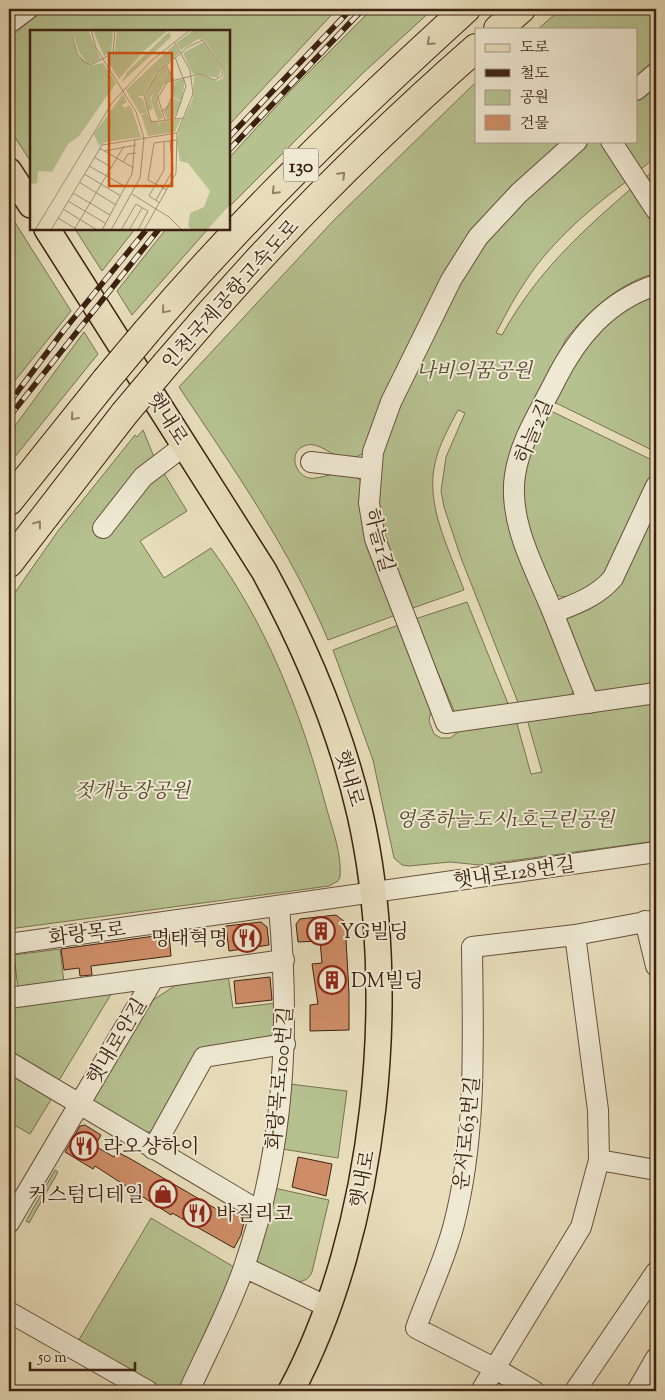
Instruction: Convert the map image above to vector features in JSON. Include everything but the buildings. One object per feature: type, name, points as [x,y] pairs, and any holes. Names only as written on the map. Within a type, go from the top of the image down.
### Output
[{"type":"highway","name":"인천국제공항고속도로","points":[[9,501],[106,380],[222,246],[386,82],[466,9]]},
{"type":"highway","points":[[499,28],[521,9]]},
{"type":"highway","name":"인천국제공항고속도로","points":[[9,563],[124,414],[210,313],[380,137],[475,49]]},
{"type":"main road","points":[[9,171],[30,203]]},
{"type":"main road","name":"햇내로","points":[[48,230],[264,571],[312,664],[330,712],[353,786],[368,856],[373,892],[378,1003],[371,1122],[354,1217],[328,1307],[310,1352],[291,1391]]},
{"type":"street","points":[[9,23],[28,9]]},
{"type":"street","points":[[638,88],[656,73]]},
{"type":"street","name":"하늘1길","points":[[577,142],[496,216],[478,236],[464,258],[391,402],[380,429],[370,469],[369,503],[376,539],[446,724],[656,694]]},
{"type":"street","points":[[612,142],[656,210]]},
{"type":"street","name":"하늘2길","points":[[589,703],[519,529],[514,494],[518,461],[535,420],[574,347],[597,320],[613,306],[631,295],[656,285]]},
{"type":"street","points":[[103,528],[143,477],[185,446]]},
{"type":"street","points":[[311,462],[370,469]]},
{"type":"street","points":[[553,613],[590,598],[603,589],[612,578],[656,486]]},
{"type":"street","name":"햇내로128번길","points":[[373,892],[656,852]]},
{"type":"street","name":"화랑목로","points":[[9,944],[279,907],[373,892]]},
{"type":"street","name":"화랑목로100번길","points":[[188,1391],[244,1267],[274,1155],[285,1044],[284,960],[279,907]]},
{"type":"street","name":"운서로63번길","points":[[534,1391],[416,1328],[454,1225],[469,1139],[473,1062],[472,947],[575,935],[651,920],[656,966]]},
{"type":"street","points":[[481,1391],[581,1227],[599,1160],[598,1110],[575,935]]},
{"type":"street","points":[[9,998],[284,960]]},
{"type":"street","name":"햇내로안길","points":[[9,1223],[15,1198],[78,1104],[154,978]]},
{"type":"street","points":[[153,1149],[204,1057],[285,1044]]},
{"type":"street","points":[[9,1062],[78,1104]]},
{"type":"street","name":"햇내로안길","points":[[78,1104],[259,1211]]},
{"type":"street","points":[[599,1160],[656,1170]]},
{"type":"street","points":[[244,1267],[328,1307]]},
{"type":"street","points":[[575,1391],[656,1272]]},
{"type":"street","points":[[9,1312],[148,1391]]},
{"type":"street","points":[[637,1391],[656,1358]]},
{"type":"green space","points":[[45,9],[337,9],[230,124],[230,30],[30,30],[30,160],[9,128],[9,38]]},
{"type":"green space","points":[[372,9],[433,9],[363,73],[230,206],[230,157],[292,89]]},
{"type":"green space","points":[[561,9],[656,9],[656,59],[638,75],[638,28],[539,28]]},
{"type":"green space","points":[[475,83],[475,142],[563,142],[500,200],[362,454],[353,458],[345,458],[318,446],[311,445],[304,446],[296,455],[296,466],[304,476],[309,478],[344,473],[355,476],[360,480],[396,615],[328,640],[296,573],[260,510],[179,387],[334,220]]},
{"type":"green space","points":[[656,83],[656,157],[641,169],[623,142],[638,142],[638,99]]},
{"type":"green space","name":"나비의꿈공원","points":[[587,142],[606,142],[630,179],[574,224],[548,251],[511,305],[496,333],[502,335],[529,292],[544,273],[577,238],[633,187],[656,226],[656,273],[643,277],[618,290],[595,308],[575,328],[566,339],[518,439],[506,482],[574,689],[570,698],[519,705],[461,558],[444,507],[441,491],[446,457],[465,413],[458,410],[448,429],[437,456],[433,479],[433,496],[440,528],[464,590],[410,609],[395,573],[378,514],[379,456],[397,410],[457,288],[497,226]]},
{"type":"green space","points":[[656,168],[656,192],[645,178]]},
{"type":"green space","points":[[9,213],[71,311],[9,388]]},
{"type":"green space","points":[[76,230],[134,230],[102,271]]},
{"type":"green space","points":[[165,230],[207,230],[132,315],[117,291]]},
{"type":"green space","points":[[656,291],[656,452],[554,402],[577,356],[606,322]]},
{"type":"green space","points":[[84,332],[98,354],[9,464],[9,434]]},
{"type":"green space","points":[[549,410],[656,462],[656,467],[605,574],[587,590],[564,597],[557,595],[552,590],[531,538],[522,497],[525,464]]},
{"type":"green space","name":"젓개농장공원","points":[[143,430],[154,457],[187,511],[140,541],[164,578],[211,548],[250,609],[281,674],[307,741],[334,835],[340,860],[340,877],[338,881],[329,886],[9,929],[9,601],[58,531],[135,435],[137,437]]},
{"type":"green space","points":[[656,503],[656,687],[601,693],[594,690],[566,620],[568,615],[592,605]]},
{"type":"green space","points":[[467,602],[509,706],[455,713],[415,619]]},
{"type":"green space","name":"영종하늘도시1호근린공원","points":[[401,624],[431,709],[429,721],[434,734],[441,738],[450,738],[464,728],[516,720],[531,774],[542,772],[527,719],[656,699],[656,841],[480,865],[450,862],[402,865],[394,858],[373,760],[333,650]]},
{"type":"green space","points":[[60,949],[64,983],[18,989],[14,955]]},
{"type":"green space","points":[[228,975],[233,1008],[277,1003],[276,1030],[268,1039],[206,1048],[154,1131],[143,1133],[94,1102],[93,1097],[153,1000],[179,983]]},
{"type":"green space","points":[[113,991],[58,1082],[9,1054],[9,1006]]},
{"type":"green space","points":[[9,1072],[52,1098],[30,1134],[9,1122]]},
{"type":"green space","points":[[290,1084],[347,1091],[338,1158],[282,1149]]},
{"type":"green space","points":[[55,1170],[58,1172],[29,1223],[26,1221]]},
{"type":"green space","points":[[274,1188],[329,1200],[312,1272],[308,1278],[302,1281],[297,1282],[258,1263],[256,1259]]},
{"type":"green space","points":[[151,1218],[234,1267],[183,1389],[166,1391],[77,1343]]},
{"type":"railway","points":[[230,136],[351,9]]},
{"type":"railway","points":[[230,149],[363,9]]},
{"type":"railway","points":[[9,403],[64,330],[146,230]]},
{"type":"railway","points":[[9,417],[158,230]]},
{"type":"place","name":"YG빌딩","points":[[321,931]]},
{"type":"place","name":"명태혁명","points":[[247,938]]},
{"type":"place","name":"DM빌딩","points":[[332,980]]},
{"type":"place","name":"라오샹하이","points":[[84,1146]]},
{"type":"place","name":"커스텀디테일","points":[[163,1194]]},
{"type":"place","name":"바질리코","points":[[197,1213]]}]
